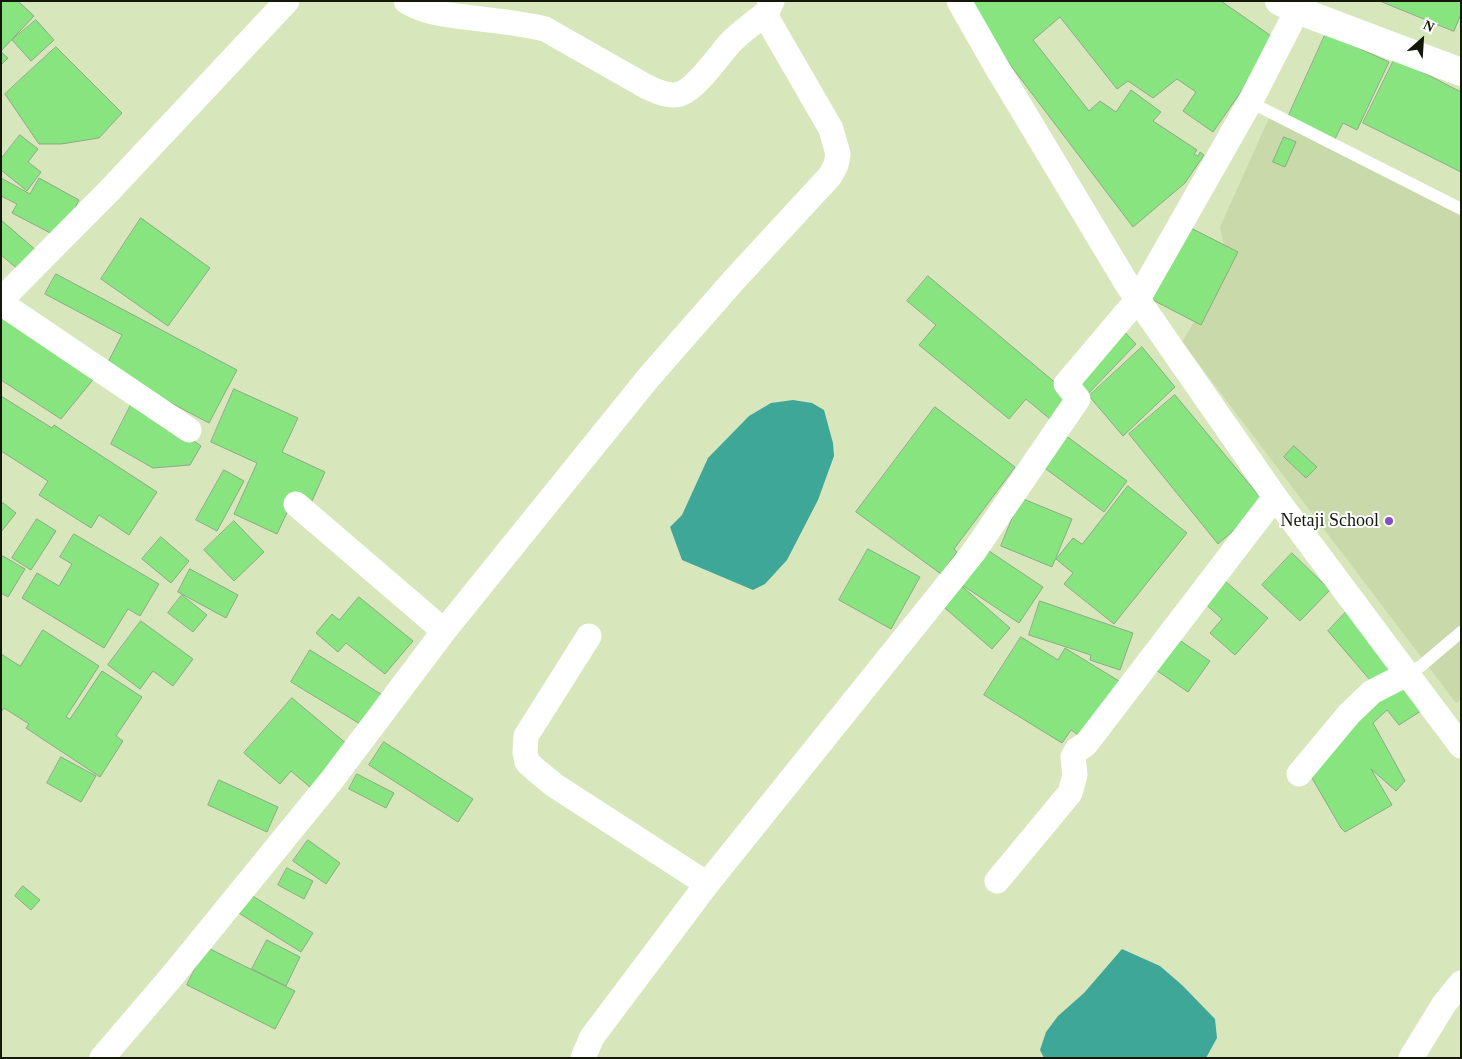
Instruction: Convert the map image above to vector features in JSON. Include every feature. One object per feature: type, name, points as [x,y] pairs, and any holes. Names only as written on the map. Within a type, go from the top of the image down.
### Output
[{"type":"street","points":[[189,430],[1,302],[109,191],[287,1]]},
{"type":"street","points":[[406,1],[413,6],[435,14],[528,25],[545,29],[647,87],[659,93],[670,95],[680,94],[690,88],[732,41],[770,7]]},
{"type":"street","points":[[959,1],[1127,284],[1275,497],[1461,746]]},
{"type":"street","points":[[583,1058],[592,1037],[707,884],[973,553],[1078,399],[1066,384],[1138,299],[1250,102],[1293,4],[1461,72]]},
{"type":"street","points":[[102,1058],[173,975],[331,781],[444,631],[649,377],[734,280],[830,176],[836,165],[838,154],[831,129],[768,20],[770,7]]},
{"type":"street","points":[[997,881],[1070,793],[1075,774],[1073,757],[1077,750],[1086,744],[1275,497]]},
{"type":"street","points":[[296,504],[444,631]]},
{"type":"street","points":[[589,636],[526,736],[525,752],[527,762],[554,785],[707,884]]},
{"type":"street","points":[[1299,774],[1349,714],[1372,692],[1407,674]]},
{"type":"street","points":[[1411,1058],[1458,996]]},
{"type":"lane","points":[[1250,102],[1461,209]]},
{"type":"lane","points":[[1407,674],[1421,666],[1461,632]]},
{"type":"shaded area","name":"Netaji School","points":[[1269,118],[1461,214],[1461,700],[1456,703],[1182,342],[1228,264],[1220,227]]},
{"type":"water","points":[[793,400],[812,403],[824,410],[833,443],[834,456],[818,500],[787,560],[765,584],[753,590],[682,560],[670,527],[682,515],[708,458],[749,416],[771,403]]},
{"type":"water","points":[[1122,949],[1160,966],[1182,985],[1215,1019],[1217,1038],[1206,1058],[1044,1058],[1040,1050],[1046,1032],[1058,1016],[1084,993]]},
{"type":"building","points":[[1,1],[18,1],[34,16],[1,51]]},
{"type":"building","points":[[971,1],[1221,1],[1277,40],[1213,132],[1183,111],[1196,92],[1177,79],[1153,98],[1128,81],[1117,89],[1060,17],[1033,40],[1089,111],[1100,101],[1116,112],[1131,90],[1161,112],[1153,121],[1197,150],[1194,154],[1198,156],[1200,152],[1204,155],[1185,183],[1133,227],[983,29]]},
{"type":"building","points":[[1380,1],[1461,1],[1461,14],[1454,31]]},
{"type":"building","points":[[36,20],[54,40],[31,61],[12,40]]},
{"type":"building","points":[[1326,33],[1389,62],[1357,130],[1343,123],[1335,139],[1288,117]]},
{"type":"building","points":[[56,47],[122,113],[99,138],[61,144],[39,144],[5,94]]},
{"type":"building","points":[[1,52],[8,58],[1,65]]},
{"type":"building","points":[[1395,58],[1461,92],[1461,172],[1363,123]]},
{"type":"building","points":[[20,135],[38,149],[28,162],[41,172],[27,191],[1,170],[1,159]]},
{"type":"building","points":[[1284,137],[1296,142],[1285,167],[1273,162]]},
{"type":"building","points":[[1,178],[30,194],[39,178],[79,200],[60,238],[12,213],[17,204],[1,196]]},
{"type":"building","points":[[141,218],[210,268],[168,326],[101,279]]},
{"type":"building","points":[[1,220],[37,251],[19,270],[1,255]]},
{"type":"building","points":[[1185,225],[1238,252],[1201,325],[1147,297]]},
{"type":"building","points":[[56,274],[237,370],[209,423],[105,368],[122,335],[45,294]]},
{"type":"building","points":[[928,276],[1070,395],[1050,419],[1026,399],[1009,419],[919,345],[936,325],[907,301]]},
{"type":"building","points":[[7,315],[96,376],[61,419],[1,380],[1,322]]},
{"type":"building","points":[[1120,327],[1136,344],[1085,397],[1072,385]]},
{"type":"building","points":[[1142,347],[1175,387],[1123,436],[1089,396]]},
{"type":"building","points":[[234,389],[298,418],[282,452],[325,472],[308,510],[292,502],[277,534],[234,514],[257,463],[211,442]]},
{"type":"building","points":[[1175,395],[1265,503],[1218,544],[1129,434]]},
{"type":"building","points":[[1,396],[52,428],[54,425],[157,492],[129,535],[99,515],[91,528],[39,495],[48,481],[1,451]]},
{"type":"building","points":[[134,399],[201,446],[190,465],[153,468],[111,444]]},
{"type":"building","points":[[935,407],[1015,467],[954,549],[957,552],[941,574],[856,512]]},
{"type":"building","points":[[1065,435],[1127,481],[1104,512],[1042,466]]},
{"type":"building","points":[[1294,446],[1317,467],[1306,478],[1284,457]]},
{"type":"building","points":[[224,470],[244,481],[217,531],[196,520]]},
{"type":"building","points":[[1128,486],[1187,533],[1114,624],[1064,584],[1073,573],[1056,559],[1073,538],[1082,544]]},
{"type":"building","points":[[1021,498],[1072,519],[1052,567],[1001,546]]},
{"type":"building","points":[[3,503],[16,513],[1,532],[1,505]]},
{"type":"building","points":[[37,519],[56,531],[31,570],[12,558]]},
{"type":"building","points":[[234,521],[264,552],[234,581],[204,550]]},
{"type":"building","points":[[74,534],[159,584],[140,616],[128,609],[104,648],[22,598],[37,573],[59,586],[72,564],[60,557]]},
{"type":"building","points":[[161,537],[189,561],[171,583],[142,559]]},
{"type":"building","points":[[983,547],[1043,587],[1019,623],[959,583]]},
{"type":"building","points":[[868,549],[920,577],[891,629],[839,600]]},
{"type":"building","points":[[1292,553],[1330,590],[1300,621],[1262,585]]},
{"type":"building","points":[[3,556],[25,569],[8,597],[1,593],[1,559]]},
{"type":"building","points":[[190,569],[238,595],[226,618],[178,592]]},
{"type":"building","points":[[1219,576],[1268,618],[1235,655],[1210,633],[1222,619],[1200,599]]},
{"type":"building","points":[[956,581],[1010,628],[992,649],[938,602]]},
{"type":"building","points":[[182,595],[207,615],[193,632],[168,613]]},
{"type":"building","points":[[359,597],[413,641],[385,674],[346,643],[338,652],[316,633],[332,614],[339,620]]},
{"type":"building","points":[[1040,601],[1133,633],[1120,670],[1090,660],[1091,655],[1029,635]]},
{"type":"building","points":[[1348,610],[1396,667],[1376,687],[1328,631]]},
{"type":"building","points":[[141,621],[193,659],[173,686],[153,671],[140,689],[108,665]]},
{"type":"building","points":[[43,630],[99,666],[66,717],[70,719],[102,671],[142,697],[116,736],[123,741],[100,777],[26,728],[29,724],[4,708],[1,712],[1,654],[20,666]]},
{"type":"building","points":[[1021,637],[1058,660],[1065,648],[1119,681],[1083,738],[1071,730],[1062,743],[984,695]]},
{"type":"building","points":[[1175,637],[1210,661],[1188,692],[1153,668]]},
{"type":"building","points":[[310,650],[384,696],[365,727],[291,682]]},
{"type":"building","points":[[1398,682],[1421,711],[1399,725],[1387,710],[1373,723],[1405,781],[1396,791],[1371,769],[1392,805],[1345,832],[1306,770]]},
{"type":"building","points":[[292,698],[348,745],[311,788],[291,771],[280,784],[244,753]]},
{"type":"building","points":[[384,742],[473,799],[458,822],[369,765]]},
{"type":"building","points":[[61,757],[96,776],[81,802],[47,783]]},
{"type":"building","points":[[357,774],[394,793],[386,808],[349,789]]},
{"type":"building","points":[[219,780],[278,807],[267,832],[208,805]]},
{"type":"building","points":[[308,840],[340,863],[326,884],[293,861]]},
{"type":"building","points":[[287,868],[313,881],[304,899],[278,885]]},
{"type":"building","points":[[23,886],[40,900],[31,910],[15,896]]},
{"type":"building","points":[[246,892],[313,933],[301,952],[234,910]]},
{"type":"building","points":[[267,940],[300,957],[286,986],[252,969]]},
{"type":"building","points":[[206,947],[295,991],[275,1029],[187,985]]},
{"type":"place","name":"Netaji School","points":[[1389,521]]}]
